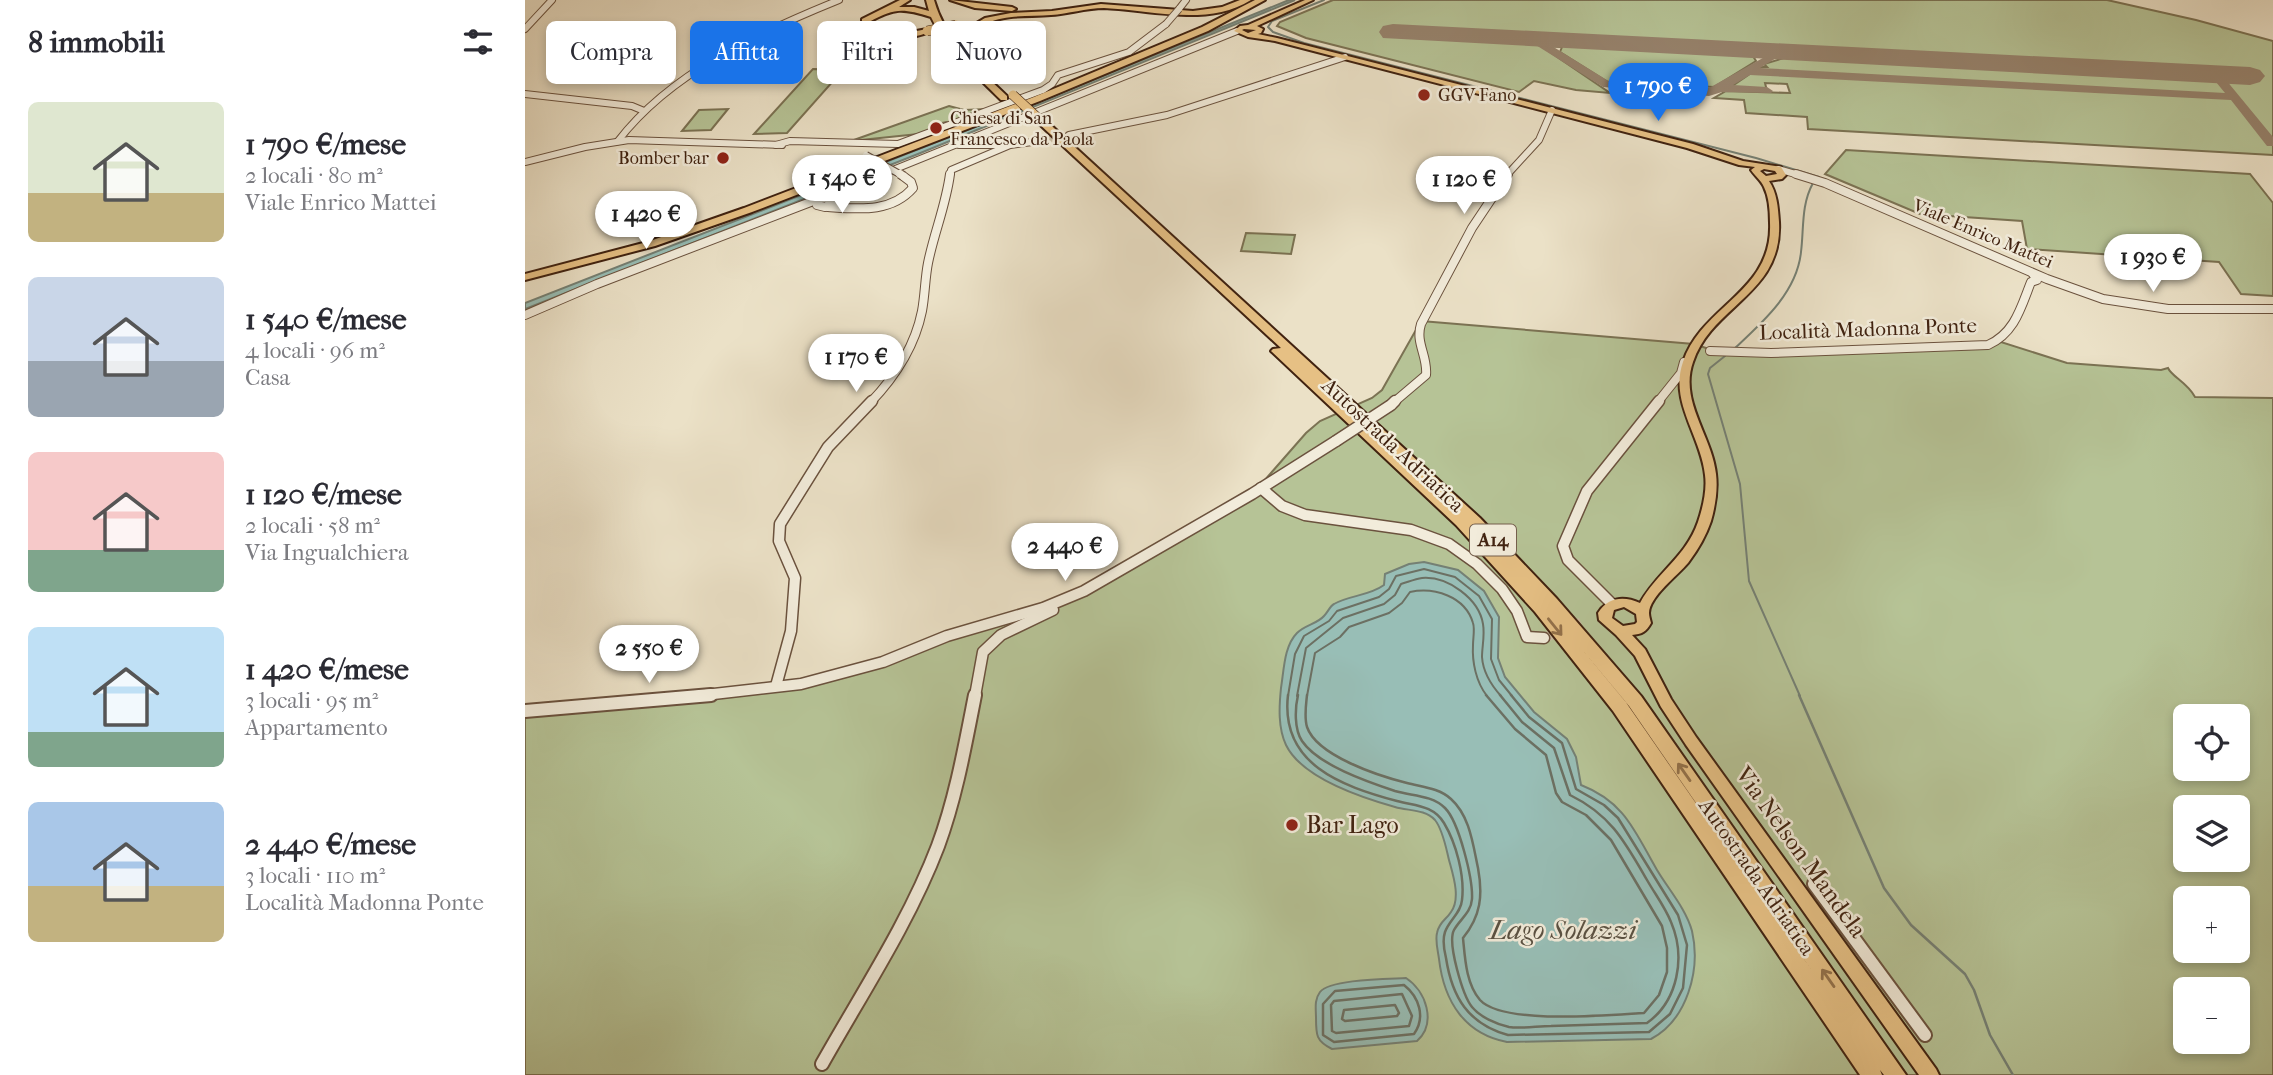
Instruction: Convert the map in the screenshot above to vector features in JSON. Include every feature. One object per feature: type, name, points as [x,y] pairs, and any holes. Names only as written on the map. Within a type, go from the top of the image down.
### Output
[{"type":"highway","points":[[881,12],[906,0]]},
{"type":"highway","name":"Autostrada Adriatica","points":[[930,0],[933,15],[954,49],[1009,96],[1461,522],[1540,608],[1619,706],[1858,1038],[1896,1075]]},
{"type":"highway","name":"Autostrada Adriatica","points":[[936,0],[944,21]]},
{"type":"highway","name":"A14","points":[[954,0],[985,7],[1052,13]]},
{"type":"highway","name":"A14","points":[[881,12],[866,20],[866,28],[890,35],[927,31],[1001,15],[1214,13],[1233,8],[1248,0]]},
{"type":"highway","name":"A14","points":[[990,21],[1003,16],[1052,13],[1097,6],[1196,13],[1223,9],[1248,0]]},
{"type":"highway","points":[[525,276],[691,228],[1022,101],[1214,22],[1255,0]]},
{"type":"highway","points":[[1241,13],[1261,0]]},
{"type":"highway","points":[[525,276],[651,244],[748,210],[1037,99],[1269,0]]},
{"type":"highway","points":[[881,12],[909,8],[933,15]]},
{"type":"highway","points":[[1124,59],[1170,39],[1179,27],[1170,19],[1146,15]]},
{"type":"highway","name":"Autostrada Adriatica","points":[[999,84],[1009,96]]},
{"type":"highway","name":"Autostrada Adriatica","points":[[1858,1038],[1872,1075]]},
{"type":"main road","points":[[1243,34],[1258,30],[1263,20],[1310,0]]},
{"type":"main road","points":[[1243,34],[1258,30],[1551,114],[1564,114],[1742,163],[1766,166],[1778,175]]},
{"type":"main road","points":[[1652,592],[1628,603],[1612,604],[1606,610],[1606,620],[1621,631],[1639,629],[1644,623],[1642,612],[1652,592],[1688,554],[1705,524],[1712,486],[1709,465],[1688,402],[1686,370],[1704,336],[1750,290],[1767,267],[1776,238],[1770,190],[1758,174],[1742,163]]},
{"type":"main road","points":[[1758,174],[1766,166]]},
{"type":"main road","points":[[1758,174],[1778,175]]},
{"type":"main road","points":[[1770,190],[1778,175]]},
{"type":"main road","points":[[1628,603],[1642,612]]},
{"type":"main road","name":"Via Nelson Mandela","points":[[1639,629],[1640,653]]},
{"type":"main road","name":"Via Nelson Mandela","points":[[1621,631],[1640,653],[1666,703],[1691,741],[1930,1075]]},
{"type":"street","points":[[525,29],[552,0]]},
{"type":"street","points":[[618,141],[644,111],[742,44],[839,0]]},
{"type":"street","points":[[776,145],[790,141],[889,145],[912,140],[1043,90],[1052,84],[1058,75],[1100,65],[1138,48],[1151,40],[1186,0]]},
{"type":"street","points":[[822,202],[855,184],[1220,37],[1243,34]]},
{"type":"street","points":[[1069,135],[1167,115],[1345,57]]},
{"type":"street","points":[[525,94],[632,106],[644,111]]},
{"type":"street","points":[[525,711],[681,698],[822,680],[883,662],[992,621],[1064,601],[1261,488],[1391,405],[1426,375],[1427,368],[1418,334],[1426,314],[1502,181],[1533,148],[1551,114]]},
{"type":"street","points":[[525,162],[618,141],[842,148],[866,155],[911,181],[913,188],[908,195],[884,207],[855,209],[822,202]]},
{"type":"street","points":[[955,144],[1010,145],[1040,141]]},
{"type":"street","points":[[776,686],[790,631],[795,578],[779,541],[780,524],[828,447],[890,382],[912,342],[922,312],[928,262],[947,200],[951,170],[1010,145]]},
{"type":"street","name":"Viale Enrico Mattei","points":[[1778,175],[1810,178],[1825,183],[2021,268],[2032,278],[2047,279],[2103,299],[2155,308],[2273,309]]},
{"type":"street","points":[[525,315],[778,215],[837,200],[855,184]]},
{"type":"street","points":[[837,200],[855,209]]},
{"type":"street","name":"Località Madonna Ponte","points":[[1710,351],[1771,353],[1988,345],[1999,342],[2007,335],[2032,278]]},
{"type":"street","points":[[1612,604],[1568,561],[1563,546],[1587,491],[1681,373],[1692,345]]},
{"type":"street","points":[[1261,488],[1274,502],[1287,509],[1328,519],[1414,532],[1448,543],[1486,572],[1504,592],[1517,610],[1522,632],[1527,637],[1544,638]]},
{"type":"street","points":[[822,1064],[913,902],[938,846],[960,775],[983,652],[1001,635],[1057,608],[1064,601]]},
{"type":"street","points":[[1814,884],[1925,1035]]},
{"type":"green space","points":[[1333,0],[2107,0],[2273,41],[2273,155],[1808,129],[1807,117],[1746,113],[1744,100],[1714,98],[1726,91],[1790,93],[1787,84],[1765,83],[1767,91],[1728,89],[1760,67],[1767,67],[1764,64],[1784,58],[1753,56],[1756,61],[1714,87],[1674,85],[1674,82],[1666,82],[1666,85],[1616,80],[1608,82],[1560,52],[1562,47],[1541,46],[1610,93],[1576,90],[1534,81],[1519,92],[1306,38],[1277,26],[1280,22]]},
{"type":"green space","points":[[813,69],[817,69],[817,84],[831,84],[787,133],[754,134],[799,84],[803,84],[803,80]]},
{"type":"green space","points":[[949,106],[964,110],[987,109],[949,123],[930,126],[935,130],[928,133],[851,141]]},
{"type":"green space","points":[[728,109],[711,130],[682,131],[699,110]]},
{"type":"green space","points":[[1846,150],[2250,174],[2273,203],[2273,296],[2241,294],[2219,262],[2027,249],[2022,221],[1920,214],[1825,174]]},
{"type":"green space","points":[[1246,233],[1295,235],[1291,254],[1241,251]]},
{"type":"green space","points":[[1421,321],[1694,344],[1715,351],[1986,346],[2001,342],[2067,363],[2161,370],[2168,368],[2195,397],[2273,398],[2273,1075],[525,1075],[525,710],[826,681],[1076,596],[1257,489],[1306,433],[1320,421],[1372,398],[1382,390]]},
{"type":"water","points":[[1289,0],[1295,0],[918,154],[525,309],[525,303],[1034,104]]},
{"type":"water","name":"Lago Solazzi","points":[[1424,562],[1458,570],[1484,591],[1499,617],[1498,658],[1505,677],[1534,712],[1567,739],[1576,757],[1581,785],[1619,809],[1686,915],[1694,946],[1688,992],[1674,1020],[1651,1039],[1507,1042],[1479,1032],[1468,1024],[1459,1014],[1446,989],[1437,946],[1438,929],[1454,906],[1456,893],[1438,824],[1426,814],[1382,803],[1334,785],[1305,767],[1286,745],[1280,725],[1280,703],[1285,659],[1293,638],[1300,630],[1321,619],[1334,604],[1384,585],[1385,574],[1409,564]]},
{"type":"water","points":[[1406,978],[1419,991],[1427,1008],[1427,1025],[1417,1041],[1332,1049],[1320,1040],[1316,1029],[1316,1001],[1320,992],[1335,984]]},
{"type":"waterway","points":[[1324,0],[1272,21],[1268,27],[1273,32],[1304,43],[1756,158],[1819,177]]},
{"type":"waterway","points":[[1735,348],[1777,305],[1793,280],[1801,252],[1805,208],[1813,183]]},
{"type":"waterway","points":[[1725,356],[1710,368],[1708,374],[1740,484],[1749,581],[1800,696]]},
{"type":"waterway","points":[[1799,695],[1884,888],[1911,925],[1965,974],[1974,990],[1990,1035],[2013,1075]]},
{"type":"taxiway","points":[[1535,40],[1607,85],[1709,92],[1720,88]]},
{"type":"taxiway","points":[[1748,71],[1779,52]]},
{"type":"taxiway","points":[[1720,88],[1748,71]]},
{"type":"taxiway","points":[[1748,71],[2233,97]]},
{"type":"taxiway","points":[[2222,82],[2271,143]]},
{"type":"taxiway","points":[[1720,88],[1767,91]]},
{"type":"runway","points":[[1393,32],[2250,76]]},
{"type":"tunnel","points":[[1040,141],[1069,135]]},
{"type":"tunnel","points":[[1544,638],[1585,621]]},
{"type":"place","name":"GGV Fano","points":[[1424,95]]},
{"type":"place","name":"Chiesa di San Francesco da Paola","points":[[936,128]]},
{"type":"place","name":"Bomber bar","points":[[723,158]]},
{"type":"place","name":"Bar Lago","points":[[1292,825]]}]
